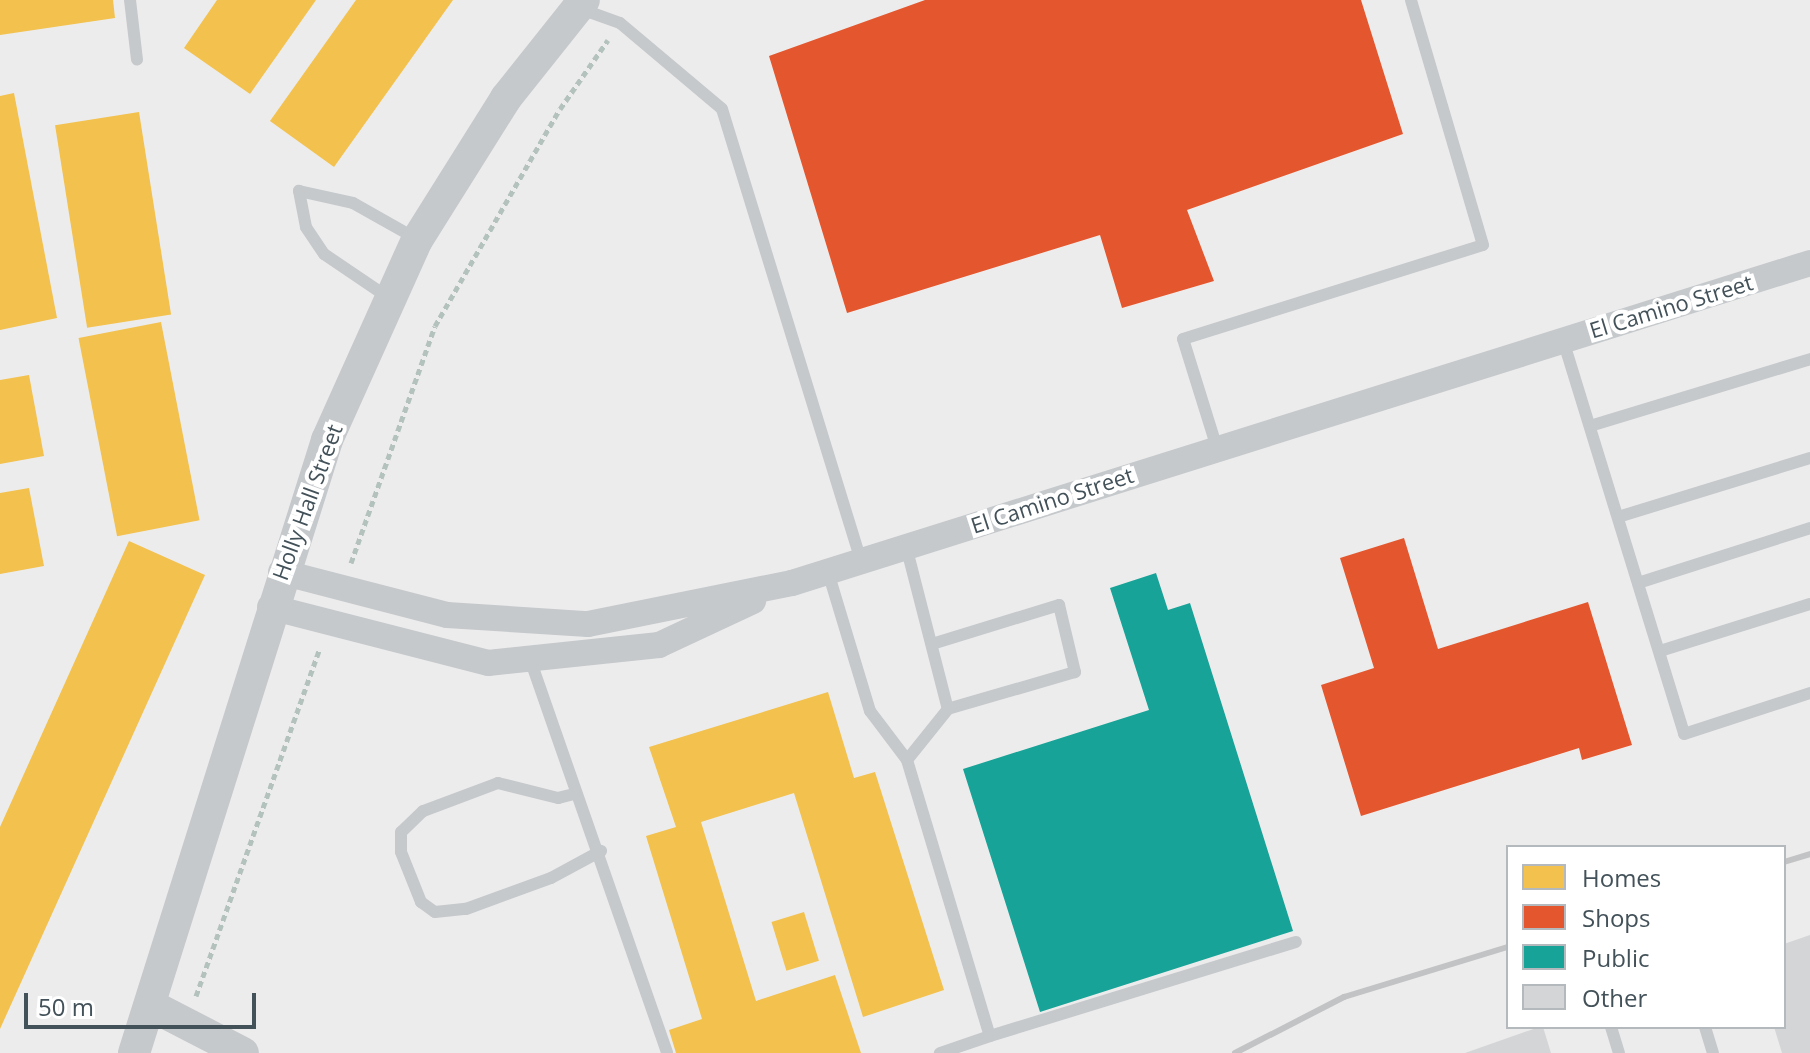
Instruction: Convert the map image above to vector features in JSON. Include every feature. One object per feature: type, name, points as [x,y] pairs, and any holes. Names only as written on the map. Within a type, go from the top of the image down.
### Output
[{"type":"street","name":"Holly Hall Street","points":[[134,1053],[154,1007],[270,607],[327,440],[417,240],[506,98],[576,3]]},
{"type":"street","name":"El Camino Street","points":[[281,572],[447,615],[588,624],[792,583],[1810,263]]},
{"type":"street","points":[[270,607],[488,663],[659,645],[792,583]]},
{"type":"street","points":[[154,1007],[184,1027],[243,1053]]},
{"type":"lane","points":[[130,0],[137,60]]},
{"type":"lane","points":[[1217,448],[1183,339],[1483,245],[1411,0]]},
{"type":"lane","points":[[576,3],[620,23],[722,109],[861,561]]},
{"type":"lane","points":[[391,298],[324,254],[306,227],[299,191],[353,203],[417,240]]},
{"type":"lane","points":[[1563,340],[1684,734],[1810,693]]},
{"type":"lane","points":[[1590,426],[1810,359]]},
{"type":"lane","points":[[1618,517],[1810,458]]},
{"type":"lane","points":[[1638,583],[1810,528]]},
{"type":"lane","points":[[906,546],[948,709]]},
{"type":"lane","points":[[828,572],[870,711],[907,760],[990,1036]]},
{"type":"lane","points":[[1660,651],[1810,604]]},
{"type":"lane","points":[[907,760],[948,709],[1075,672],[1059,605],[932,644]]},
{"type":"lane","points":[[530,659],[574,794],[601,851],[667,1053]]},
{"type":"lane","points":[[574,794],[558,798],[498,783],[423,811],[401,832],[421,902],[435,912],[466,909],[601,851]]},
{"type":"lane","points":[[940,1053],[1296,942]]},
{"type":"lane","points":[[1612,1029],[1619,1053]]},
{"type":"lane","points":[[1706,1029],[1713,1053]]},
{"type":"path","points":[[342,588],[435,326],[560,109],[620,23]]},
{"type":"path","points":[[184,1027],[329,623]]},
{"type":"building: Homes","points":[[0,0],[113,0],[115,18],[0,35]]},
{"type":"building: Homes","points":[[217,0],[316,0],[250,94],[184,48]]},
{"type":"building: Homes","points":[[356,0],[453,0],[334,167],[270,121]]},
{"type":"building: Homes","points":[[14,93],[57,318],[0,330],[0,96]]},
{"type":"building: Homes","points":[[139,112],[171,314],[87,328],[55,125]]},
{"type":"building: Homes","points":[[161,322],[200,520],[117,536],[79,338]]},
{"type":"building: Homes","points":[[29,375],[44,456],[0,464],[0,380]]},
{"type":"building: Homes","points":[[29,488],[44,566],[0,574],[0,493]]},
{"type":"building: Homes","points":[[129,541],[205,575],[0,1029],[0,827]]},
{"type":"building: Homes","points":[[828,692],[854,778],[875,772],[944,990],[863,1017],[794,793],[701,822],[756,1001],[835,975],[861,1053],[676,1053],[669,1030],[702,1019],[646,836],[676,827],[649,747]]},
{"type":"building: Homes","points":[[804,912],[819,961],[786,971],[771,922]]},
{"type":"building: Shops","points":[[925,0],[1361,0],[1403,134],[1187,210],[1214,281],[1122,308],[1100,235],[847,313],[769,56]]},
{"type":"building: Shops","points":[[1404,538],[1438,649],[1588,602],[1632,745],[1582,760],[1579,748],[1361,816],[1321,685],[1374,668],[1340,558]]},
{"type":"building: Public","points":[[1156,573],[1168,610],[1190,603],[1293,931],[1040,1012],[963,769],[1149,710],[1110,588]]},
{"type":"building: Other","points":[[1810,935],[1810,1053],[1782,1053],[1775,1029],[1786,1029],[1786,943]]},
{"type":"building: Other","points":[[1533,1029],[1544,1029],[1551,1053],[1465,1053]]},
{"type":"railway","points":[[1786,861],[1810,854]]},
{"type":"railway","points":[[1235,1053],[1344,997],[1506,948]]}]
